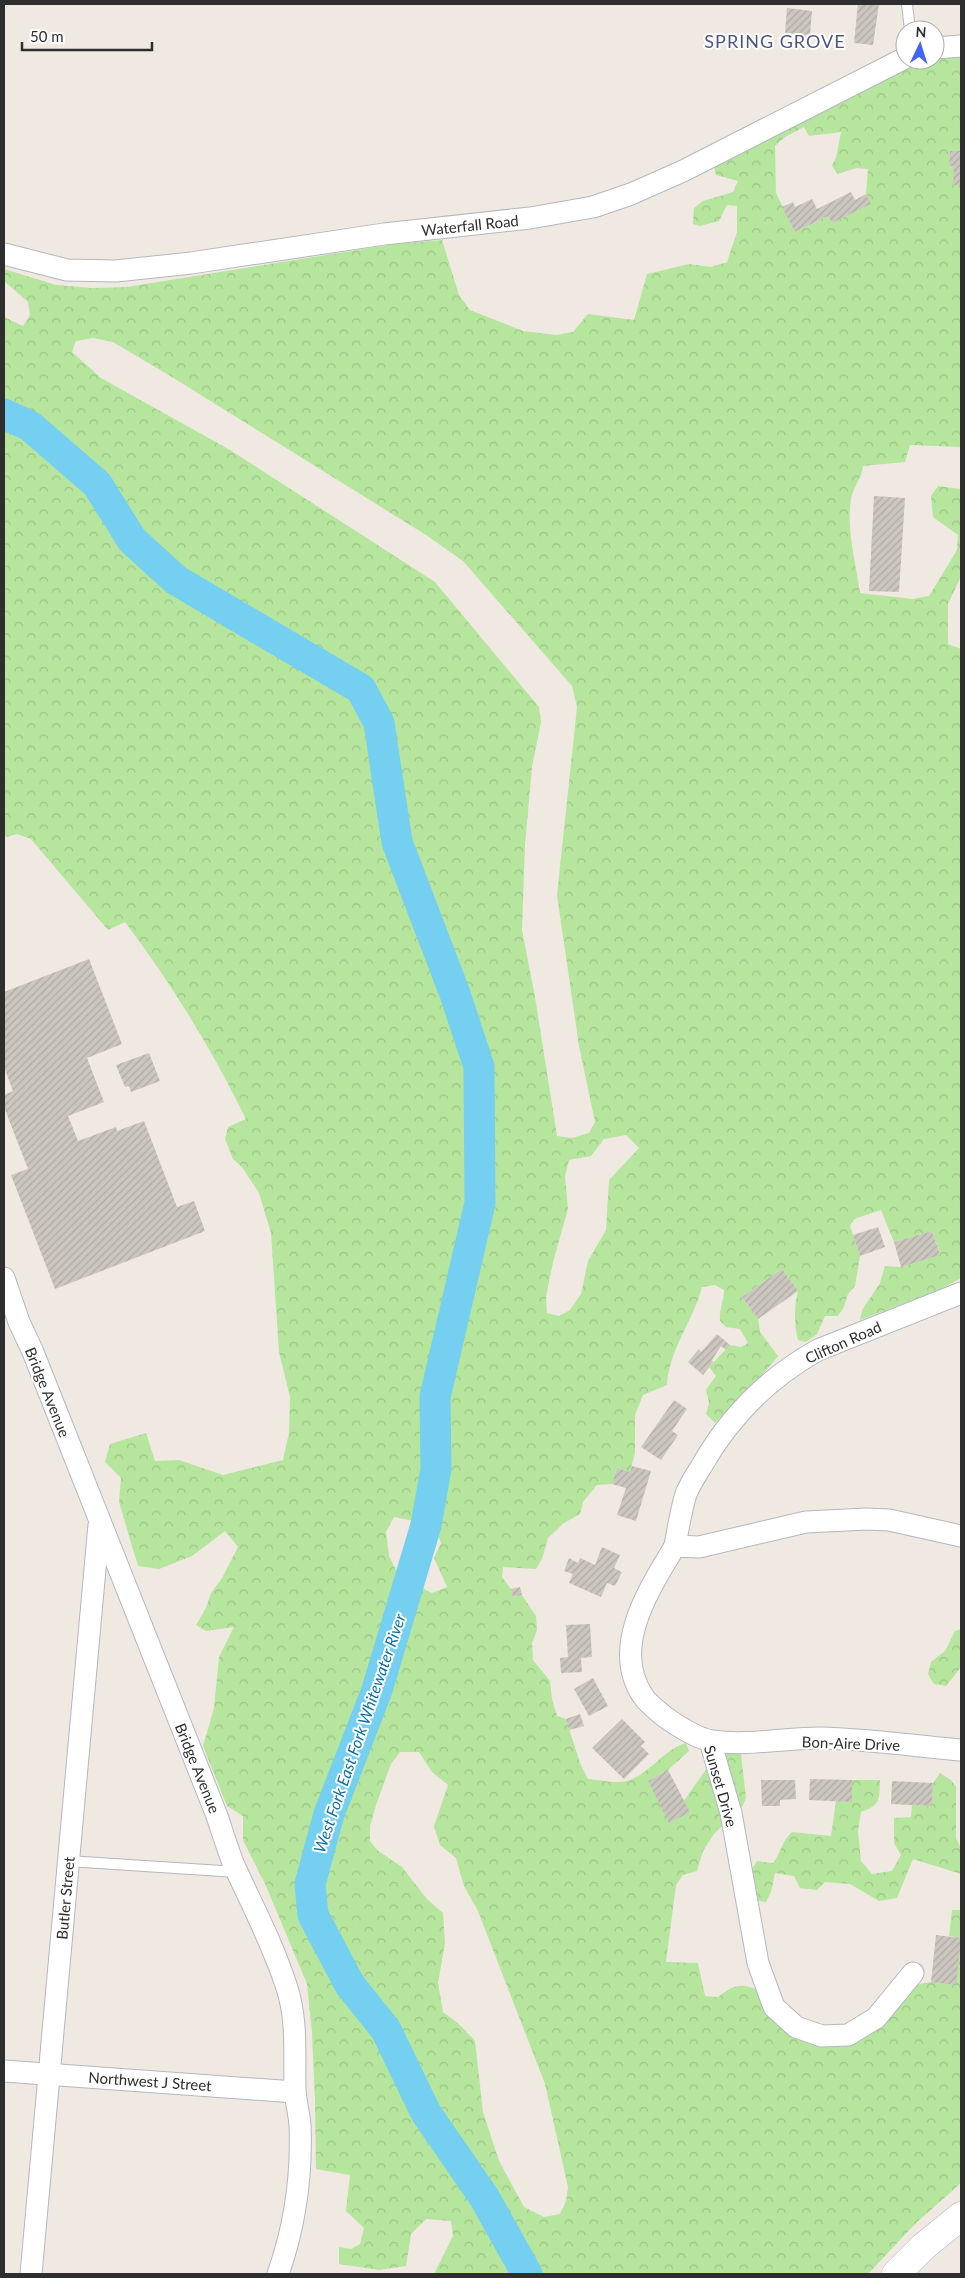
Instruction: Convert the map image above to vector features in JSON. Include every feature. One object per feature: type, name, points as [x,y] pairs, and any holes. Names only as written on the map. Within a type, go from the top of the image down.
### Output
[{"type":"street","points":[[945,47],[961,46]]},
{"type":"street","name":"Waterfall Road","points":[[4,254],[67,270],[116,271],[191,263],[384,234],[530,218],[593,207],[631,194],[683,171],[895,63]]},
{"type":"street","name":"Bridge Avenue","points":[[4,1278],[12,1322],[100,1521],[238,1872],[268,1936],[287,1987],[295,2045],[296,2092],[300,2123],[299,2184],[292,2228],[278,2274]]},
{"type":"street","name":"Clifton Road","points":[[675,1546],[686,1493],[715,1442],[740,1411],[766,1386],[818,1350],[961,1293]]},
{"type":"street","points":[[675,1546],[698,1547],[806,1522],[866,1519],[908,1524],[961,1536]]},
{"type":"street","name":"Butler Street","points":[[31,2274],[100,1521]]},
{"type":"street","name":"Sunset Drive","points":[[675,1546],[647,1593],[631,1641],[631,1662],[634,1678],[643,1697],[677,1726],[710,1741],[731,1813],[758,1963],[774,2007],[796,2027],[822,2036],[848,2035],[876,2018],[914,1973]]},
{"type":"street","name":"Bon-Aire Drive","points":[[710,1741],[772,1742],[820,1738],[961,1750]]},
{"type":"street","name":"Northwest J Street","points":[[4,2071],[296,2092]]},
{"type":"street","points":[[896,2274],[923,2247],[961,2216]]},
{"type":"lane","points":[[907,4],[909,20]]},
{"type":"lane","points":[[68,1861],[238,1872]]},
{"type":"green space","points":[[961,54],[961,151],[950,151],[949,166],[954,166],[954,185],[961,185],[961,447],[910,445],[905,462],[863,466],[851,499],[850,522],[860,593],[913,599],[929,596],[957,550],[958,535],[933,517],[931,496],[938,486],[961,489],[961,576],[948,604],[948,644],[961,649],[961,1278],[939,1290],[860,1320],[862,1310],[880,1283],[885,1266],[901,1267],[940,1254],[932,1231],[894,1242],[881,1210],[854,1219],[850,1226],[860,1256],[855,1286],[848,1294],[844,1307],[838,1316],[825,1316],[817,1334],[806,1342],[798,1340],[795,1322],[798,1291],[782,1269],[742,1297],[758,1319],[760,1332],[778,1356],[715,1423],[706,1414],[709,1403],[706,1390],[716,1376],[709,1367],[730,1345],[741,1347],[748,1343],[740,1329],[726,1327],[720,1321],[724,1290],[715,1285],[702,1287],[672,1360],[667,1385],[643,1395],[635,1415],[635,1453],[630,1472],[617,1468],[612,1484],[597,1485],[583,1502],[580,1514],[564,1523],[548,1538],[542,1559],[536,1569],[503,1567],[502,1577],[511,1589],[513,1597],[522,1595],[536,1616],[537,1630],[532,1643],[533,1660],[550,1681],[552,1699],[557,1716],[566,1719],[580,1763],[588,1779],[613,1782],[627,1781],[643,1773],[671,1750],[686,1743],[689,1751],[668,1770],[648,1781],[669,1822],[707,1768],[724,1751],[741,1754],[746,1798],[742,1807],[714,1834],[703,1851],[697,1871],[683,1875],[676,1885],[666,1962],[698,1963],[705,1996],[718,1997],[737,1986],[747,1986],[759,1990],[770,2014],[783,2027],[826,2042],[914,1985],[931,1982],[961,1938],[961,2183],[916,2223],[868,2274],[434,2274],[453,2236],[451,2221],[426,2219],[411,2234],[406,2266],[379,2270],[339,2264],[339,2247],[351,2249],[360,2244],[364,2228],[346,2211],[350,2175],[316,2169],[312,2033],[307,1984],[266,1886],[243,1840],[243,1816],[227,1806],[203,1746],[214,1708],[219,1657],[234,1627],[206,1631],[196,1625],[206,1608],[211,1593],[222,1578],[238,1547],[225,1531],[192,1556],[159,1569],[138,1566],[119,1502],[121,1478],[105,1462],[110,1444],[146,1433],[155,1461],[179,1460],[223,1475],[283,1460],[289,1433],[290,1397],[279,1352],[271,1233],[259,1193],[242,1167],[233,1159],[225,1139],[228,1127],[246,1119],[205,1043],[159,969],[125,922],[108,930],[31,839],[17,834],[7,837],[4,834],[4,317],[23,326],[30,315],[28,302],[4,281],[4,269],[56,285],[92,288],[127,287],[394,244],[442,240],[459,295],[470,310],[523,331],[556,335],[573,332],[588,314],[634,320],[647,274],[689,264],[711,267],[727,262],[737,232],[737,206],[727,205],[719,221],[700,226],[693,224],[694,208],[703,201],[733,192],[738,181],[716,175],[714,167],[900,70],[945,70],[945,55]],"holes":[[[804,127],[809,136],[841,132],[836,158],[832,165],[837,174],[857,168],[868,169],[866,194],[870,204],[832,223],[828,216],[795,232],[776,193],[775,146],[785,137]],[[93,338],[113,342],[167,374],[426,535],[463,561],[572,686],[577,707],[557,895],[579,1046],[595,1122],[589,1133],[572,1138],[557,1136],[535,997],[522,930],[525,845],[532,767],[541,722],[539,707],[435,582],[230,450],[101,378],[72,352],[76,341]],[[626,1135],[639,1148],[609,1180],[606,1230],[588,1261],[581,1294],[570,1310],[559,1316],[547,1313],[546,1297],[553,1262],[568,1209],[565,1177],[569,1160],[591,1156],[604,1139]],[[394,1517],[434,1525],[441,1543],[434,1558],[447,1587],[432,1593],[399,1576],[389,1556],[386,1532]],[[400,1752],[419,1752],[432,1772],[448,1785],[434,1826],[440,1845],[456,1858],[464,1886],[478,1911],[545,2084],[568,2187],[566,2201],[560,2214],[544,2217],[524,2207],[499,2161],[483,2112],[475,2041],[459,2024],[443,2012],[438,1983],[445,1943],[443,1913],[427,1899],[402,1867],[377,1850],[370,1841],[370,1826],[391,1764]]]},
{"type":"green space","points":[[961,1629],[961,1667],[946,1686],[934,1684],[928,1674],[931,1662],[945,1651],[955,1631]]},
{"type":"green space","points":[[940,1773],[951,1780],[956,1787],[956,1838],[961,1848],[961,1874],[913,1859],[897,1898],[879,1901],[850,1884],[825,1882],[817,1890],[800,1888],[794,1876],[775,1873],[771,1892],[766,1902],[755,1900],[749,1874],[757,1861],[773,1863],[792,1832],[831,1836],[836,1801],[852,1801],[852,1780],[880,1780],[878,1801],[872,1807],[861,1812],[858,1831],[861,1861],[872,1874],[892,1871],[901,1855],[894,1843],[894,1818],[911,1817],[912,1805],[932,1806],[933,1783]]},
{"type":"green space","points":[[952,1910],[961,1910],[961,1938],[949,1936]]},
{"type":"building","points":[[858,4],[879,4],[873,45],[854,43]]},
{"type":"building","points":[[787,8],[812,11],[810,35],[806,34],[806,40],[797,39],[797,34],[785,33]]},
{"type":"building","points":[[950,151],[961,151],[961,185],[953,185],[954,166],[949,166]]},
{"type":"building","points":[[851,192],[855,200],[866,194],[871,204],[832,223],[828,216],[795,232],[782,207],[793,202],[795,207],[812,199],[817,209]]},
{"type":"building","points":[[874,496],[905,498],[899,592],[869,591]]},
{"type":"building","points":[[89,959],[122,1044],[87,1058],[104,1102],[68,1116],[78,1141],[116,1127],[117,1131],[144,1121],[177,1207],[194,1201],[205,1231],[55,1289],[11,1175],[28,1169],[4,1107],[4,1095],[13,1091],[4,1067],[4,992]]},
{"type":"building","points":[[149,1053],[160,1081],[131,1092],[129,1086],[125,1087],[116,1065]]},
{"type":"building","points":[[878,1227],[885,1247],[860,1256],[853,1235]]},
{"type":"building","points":[[932,1231],[940,1255],[901,1267],[894,1242]]},
{"type":"building","points":[[782,1269],[798,1291],[758,1319],[742,1297]]},
{"type":"building","points":[[717,1334],[730,1345],[726,1350],[721,1346],[712,1360],[713,1362],[703,1375],[688,1362],[699,1349],[701,1352]]},
{"type":"building","points":[[674,1400],[687,1409],[672,1431],[678,1435],[661,1460],[641,1447]]},
{"type":"building","points":[[632,1466],[651,1471],[636,1521],[617,1515],[626,1488],[612,1484],[617,1468],[630,1472]]},
{"type":"building","points":[[602,1547],[620,1555],[614,1568],[622,1572],[615,1586],[607,1583],[601,1597],[569,1583],[573,1574],[564,1571],[569,1558],[578,1563],[580,1558],[595,1565]]},
{"type":"building","points":[[520,1587],[522,1595],[513,1597],[511,1589]]},
{"type":"building","points":[[590,1624],[592,1657],[581,1658],[582,1672],[561,1673],[560,1658],[568,1657],[566,1625]]},
{"type":"building","points":[[593,1678],[608,1706],[589,1716],[574,1689]]},
{"type":"building","points":[[580,1714],[584,1726],[569,1730],[566,1719]]},
{"type":"building","points":[[622,1719],[645,1742],[641,1746],[649,1754],[624,1779],[592,1748]]},
{"type":"building","points":[[668,1770],[690,1812],[669,1823],[648,1781]]},
{"type":"building","points":[[810,1779],[852,1780],[852,1802],[809,1800]]},
{"type":"building","points":[[761,1780],[795,1780],[796,1799],[780,1800],[780,1806],[762,1806]]},
{"type":"building","points":[[892,1781],[933,1783],[932,1806],[891,1804]]},
{"type":"building","points":[[936,1935],[961,1938],[956,1985],[931,1982]]},
{"type":"waterway","name":"West Fork East Fork Whitewater River","points":[[4,414],[30,426],[97,484],[132,540],[176,580],[361,689],[379,723],[397,842],[455,994],[479,1067],[480,1203],[435,1397],[436,1469],[426,1525],[377,1690],[329,1814],[310,1884],[313,1915],[350,1985],[386,2030],[426,2113],[484,2197],[527,2274]]},
{"type":"district","name":"SPRING GROVE","points":[[775,41]]}]
